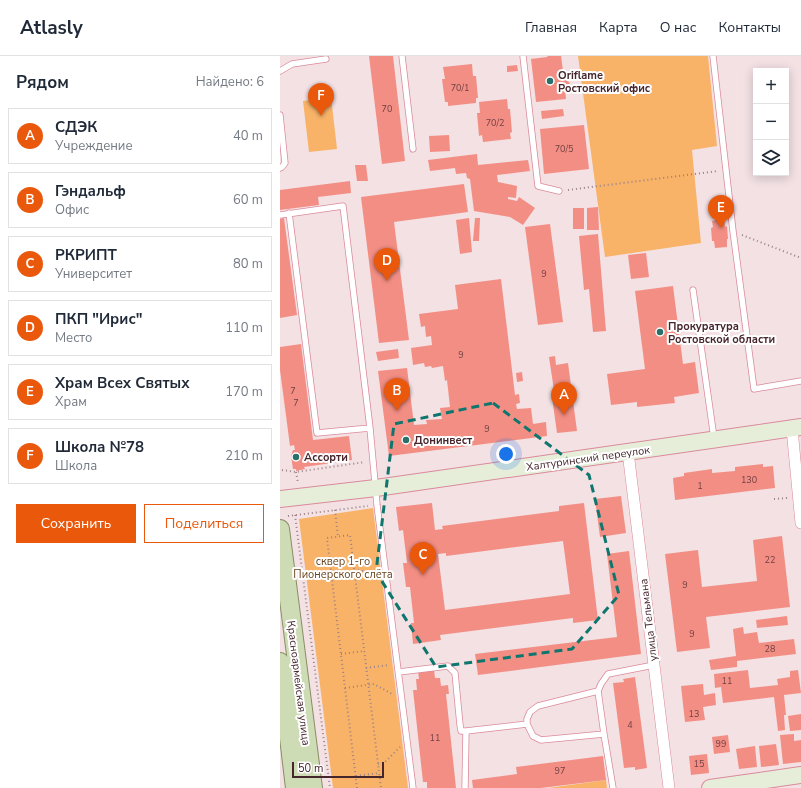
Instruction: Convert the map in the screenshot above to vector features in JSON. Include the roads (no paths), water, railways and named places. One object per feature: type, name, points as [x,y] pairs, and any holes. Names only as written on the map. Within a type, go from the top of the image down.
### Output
[{"type":"main road","name":"Красноармейская улица","points":[[284,523],[313,788]]},
{"type":"main road","name":"Красноармейская улица","points":[[280,662],[295,788]]},
{"type":"street","name":"Халтуринский переулок","points":[[280,499],[376,488],[796,428]]},
{"type":"street","points":[[796,428],[801,523]]},
{"type":"street","name":"улица Тельмана","points":[[628,452],[669,788]]},
{"type":"street","points":[[710,788],[801,775]]},
{"type":"lane","points":[[402,56],[413,149]]},
{"type":"lane","points":[[523,56],[538,186],[559,191]]},
{"type":"lane","points":[[713,56],[733,232],[754,389],[801,381]]},
{"type":"lane","points":[[280,71],[292,64],[326,59]]},
{"type":"lane","points":[[280,115],[285,163],[280,168]]},
{"type":"lane","points":[[280,214],[343,206],[370,428],[377,505],[413,788]]},
{"type":"lane","points":[[289,213],[317,433],[370,428]]},
{"type":"lane","points":[[692,290],[714,440]]},
{"type":"lane","points":[[613,788],[598,691],[608,674],[654,665]]},
{"type":"lane","points":[[399,672],[448,666],[455,673],[461,731],[527,724]]},
{"type":"lane","points":[[598,691],[538,706],[530,712],[527,719],[527,724],[533,736],[541,740],[604,734]]},
{"type":"lane","points":[[465,788],[466,731]]},
{"type":"place","name":"Oriflame Ростовский офис","points":[[550,81]]},
{"type":"place","name":"Школа №78","points":[[321,116]]},
{"type":"place","name":"Храм Всех Святых","points":[[721,228]]},
{"type":"place","name":"ПКП \"Ирис\"","points":[[387,281]]},
{"type":"place","name":"Прокуратура Ростовской области","points":[[660,332]]},
{"type":"place","name":"Гэндальф","points":[[397,411]]},
{"type":"place","name":"СДЭК","points":[[564,415]]},
{"type":"place","name":"Донинвест","points":[[406,440]]},
{"type":"place","name":"Ассорти","points":[[296,457]]},
{"type":"place","name":"РКРИПТ","points":[[423,575]]},
{"type":"park label","name":"сквер 1-го Пионерского слёта","points":[[343,567]]}]
